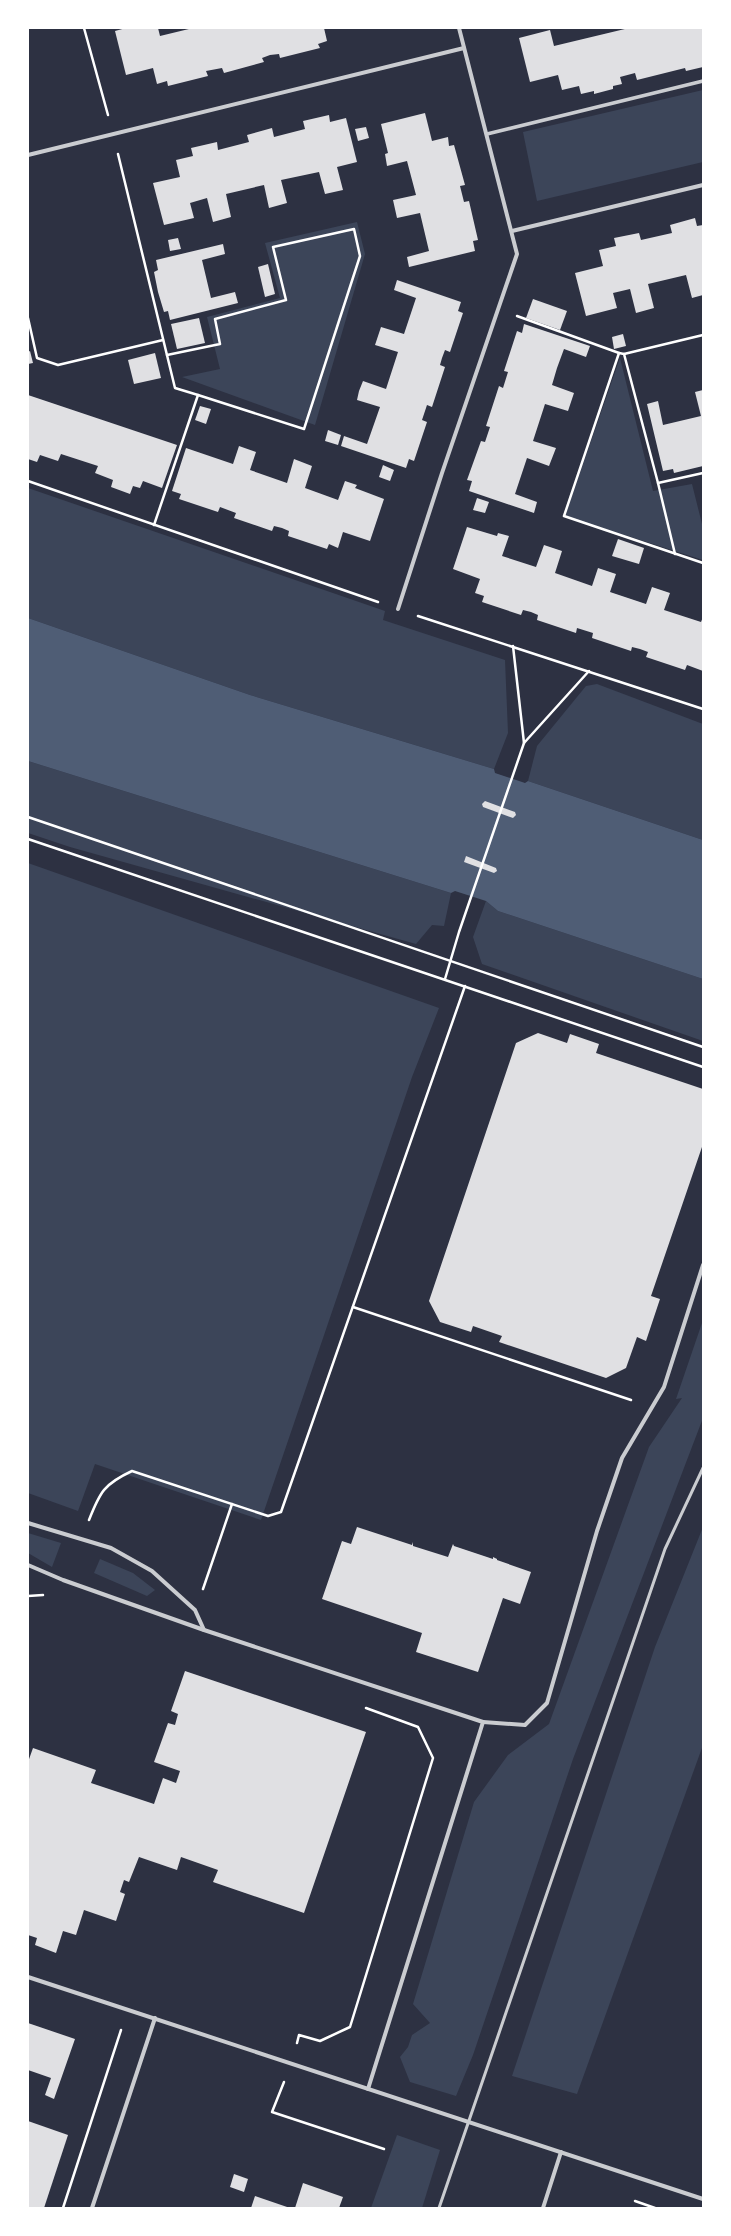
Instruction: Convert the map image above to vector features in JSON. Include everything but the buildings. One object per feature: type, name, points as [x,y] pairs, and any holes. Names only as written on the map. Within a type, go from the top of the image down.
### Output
[{"type":"street","points":[[398,609],[442,473],[517,254],[459,28]]},
{"type":"street","points":[[28,155],[464,48]]},
{"type":"street","points":[[487,134],[703,81]]},
{"type":"street","points":[[512,231],[703,184]]},
{"type":"street","points":[[28,1565],[63,1580],[204,1630],[483,1722],[525,1725],[547,1703],[597,1531],[622,1458],[664,1387],[703,1266]]},
{"type":"street","points":[[28,1523],[111,1548],[152,1571],[196,1610],[204,1630]]},
{"type":"street","points":[[368,2089],[483,1722]]},
{"type":"street","points":[[28,1976],[127,2010],[703,2199]]},
{"type":"street","points":[[92,2208],[155,2018]]},
{"type":"street","points":[[542,2208],[561,2152]]},
{"type":"lane","points":[[439,2208],[665,1549],[703,1468]]},
{"type":"path","points":[[84,28],[113,134],[175,388],[304,429],[360,256],[354,229],[273,247],[286,300],[215,319],[220,344],[167,355]]},
{"type":"path","points":[[499,310],[624,354],[703,335]]},
{"type":"path","points":[[28,318],[37,358],[58,365],[163,340]]},
{"type":"path","points":[[619,353],[564,516],[703,563]]},
{"type":"path","points":[[624,354],[675,554]]},
{"type":"path","points":[[154,525],[198,396]]},
{"type":"path","points":[[658,483],[703,473]]},
{"type":"path","points":[[28,481],[398,609],[703,709]]},
{"type":"path","points":[[513,646],[524,743]]},
{"type":"path","points":[[445,979],[459,932],[524,743],[589,671]]},
{"type":"path","points":[[28,817],[703,1047]]},
{"type":"path","points":[[28,839],[703,1067]]},
{"type":"path","points":[[79,1538],[99,1495],[115,1479],[132,1472],[268,1516],[281,1512],[465,986]]},
{"type":"path","points":[[353,1307],[653,1407]]},
{"type":"path","points":[[196,1610],[232,1504]]},
{"type":"path","points":[[28,1596],[50,1595]]},
{"type":"path","points":[[365,1708],[418,1727],[433,1758],[350,2027],[320,2042],[299,2035],[272,2112],[384,2149]]},
{"type":"path","points":[[62,2208],[127,2010]]},
{"type":"shaded area","points":[[703,90],[703,162],[537,201],[523,132]]},
{"type":"shaded area","points":[[357,222],[365,254],[315,425],[182,377],[220,369],[207,317],[280,298],[265,243]]},
{"type":"shaded area","points":[[620,358],[653,491],[692,484],[703,528],[703,560],[565,516]]},
{"type":"shaded area","points":[[28,488],[385,611],[383,620],[505,660],[508,733],[494,769],[250,695],[28,618]]},
{"type":"shaded area","points":[[28,618],[250,695],[494,769],[495,773],[525,783],[528,781],[703,840],[703,979],[498,911],[486,901],[455,891],[451,893],[28,761]]},
{"type":"shaded area","points":[[597,684],[703,724],[703,840],[528,781],[537,746],[586,686]]},
{"type":"shaded area","points":[[28,761],[451,893],[444,926],[432,925],[416,944],[70,847],[28,833]]},
{"type":"shaded area","points":[[28,863],[439,1008],[412,1077],[261,1520],[95,1464],[78,1511],[28,1493]]},
{"type":"shaded area","points":[[486,901],[498,911],[703,979],[703,1041],[482,964],[473,937]]},
{"type":"shaded area","points":[[703,1320],[703,1418],[573,1759],[473,2055],[456,2096],[410,2082],[400,2057],[408,2047],[412,2035],[430,2023],[413,2004],[474,1802],[508,1755],[549,1724],[649,1447],[682,1398],[676,1399]]},
{"type":"shaded area","points":[[703,1527],[703,1745],[577,2094],[512,2076],[655,1647]]},
{"type":"shaded area","points":[[28,1533],[61,1543],[52,1567],[28,1553]]},
{"type":"shaded area","points":[[100,1559],[133,1573],[155,1590],[147,1596],[94,1573]]},
{"type":"shaded area","points":[[397,2135],[440,2150],[422,2208],[371,2208]]}]
